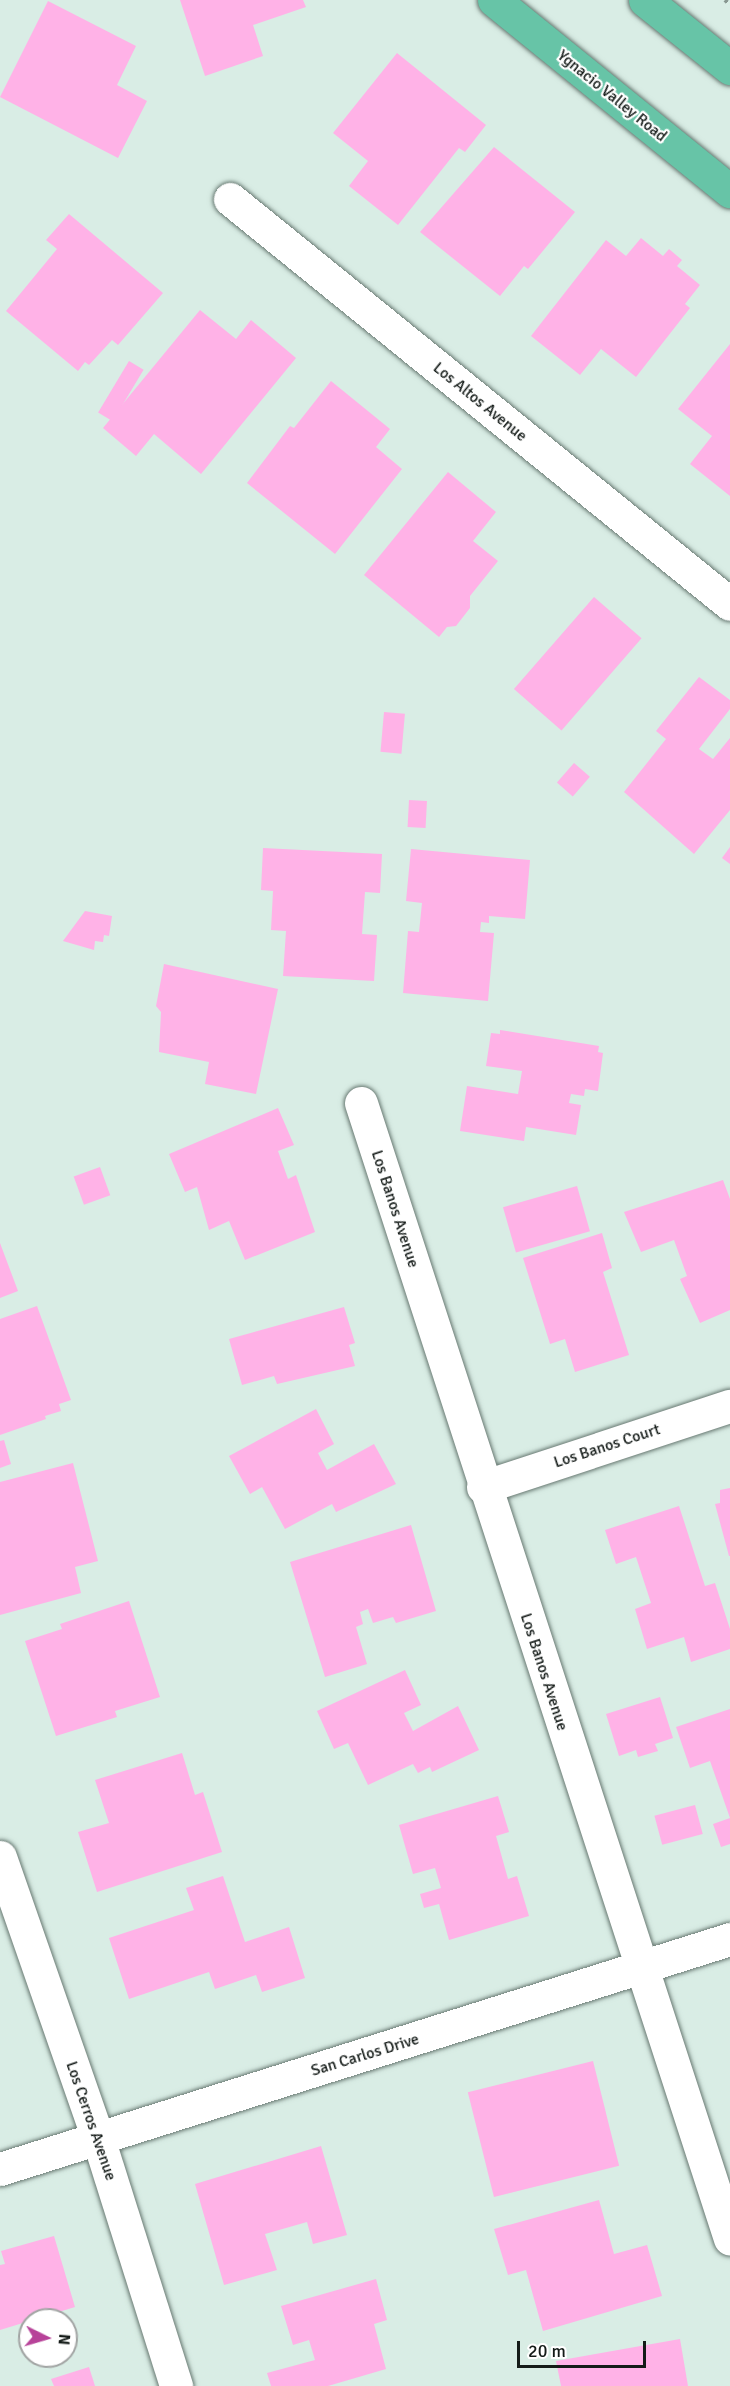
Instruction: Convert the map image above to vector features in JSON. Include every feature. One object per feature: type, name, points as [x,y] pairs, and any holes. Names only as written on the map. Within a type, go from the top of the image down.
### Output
[{"type":"highway","name":"Ygnacio Valley Road","points":[[494,0],[730,191]]},
{"type":"highway","points":[[645,0],[730,69]]},
{"type":"street","name":"Los Altos Avenue","points":[[230,199],[730,604]]},
{"type":"street","name":"Los Banos Avenue","points":[[361,1103],[483,1487],[730,2240]]},
{"type":"street","name":"Los Banos Court","points":[[483,1487],[730,1406]]},
{"type":"street","name":"Los Cerros Avenue","points":[[0,1857],[98,2138],[176,2386]]},
{"type":"street","name":"San Carlos Drive","points":[[0,2169],[730,1939]]},
{"type":"path","points":[[724,0],[730,4]]},
{"type":"building","points":[[180,0],[303,0],[306,7],[253,25],[263,56],[205,76]]},
{"type":"building","points":[[48,1],[136,46],[117,85],[147,101],[118,158],[0,97]]},
{"type":"building","points":[[397,53],[486,125],[465,152],[459,148],[398,225],[349,186],[368,161],[333,133]]},
{"type":"building","points":[[494,147],[575,212],[528,269],[524,266],[500,296],[420,232]]},
{"type":"building","points":[[69,214],[163,293],[118,345],[112,340],[89,365],[85,362],[78,371],[6,311],[57,249],[46,240]]},
{"type":"building","points":[[641,238],[663,256],[669,249],[682,260],[677,266],[700,285],[685,304],[690,308],[636,377],[601,349],[580,375],[531,336],[606,240],[626,256]]},
{"type":"building","points":[[200,310],[236,339],[251,320],[296,358],[201,474],[154,434],[136,456],[103,428]]},
{"type":"building","points":[[730,344],[730,496],[690,464],[712,436],[678,409]]},
{"type":"building","points":[[129,361],[144,370],[113,421],[98,412]]},
{"type":"building","points":[[331,381],[390,429],[376,447],[402,469],[335,554],[247,483],[290,426],[294,428]]},
{"type":"building","points":[[448,472],[496,512],[473,541],[498,561],[470,596],[470,608],[456,626],[447,627],[439,637],[364,575]]},
{"type":"building","points":[[594,597],[642,638],[562,730],[514,689]]},
{"type":"building","points":[[699,677],[730,700],[730,709],[699,749],[713,759],[730,738],[730,810],[694,854],[624,792],[666,739],[656,731]]},
{"type":"building","points":[[384,712],[405,714],[401,754],[381,752]]},
{"type":"building","points":[[574,763],[590,777],[573,796],[557,783]]},
{"type":"building","points":[[409,800],[427,801],[426,828],[408,827]]},
{"type":"building","points":[[730,847],[730,864],[722,858]]},
{"type":"building","points":[[263,848],[382,854],[380,893],[365,892],[362,934],[377,935],[374,981],[283,976],[286,931],[271,930],[273,891],[261,890]]},
{"type":"building","points":[[411,849],[530,860],[525,919],[489,916],[489,923],[481,922],[480,932],[494,933],[488,1001],[403,993],[408,931],[419,932],[422,903],[406,901]]},
{"type":"building","points":[[85,911],[112,916],[109,936],[104,935],[103,942],[95,941],[94,950],[63,941]]},
{"type":"building","points":[[164,964],[278,989],[256,1094],[205,1084],[209,1062],[159,1052],[161,1012],[156,1006]]},
{"type":"building","points":[[500,1030],[599,1046],[598,1052],[603,1053],[598,1091],[585,1089],[584,1096],[571,1094],[569,1103],[581,1105],[576,1135],[526,1127],[524,1141],[460,1131],[467,1086],[518,1094],[522,1071],[486,1066],[491,1033],[500,1034]]},
{"type":"building","points":[[278,1108],[294,1145],[278,1151],[288,1179],[296,1175],[315,1232],[245,1260],[229,1221],[209,1230],[197,1187],[185,1192],[169,1154]]},
{"type":"building","points":[[100,1167],[110,1195],[84,1205],[74,1177]]},
{"type":"building","points":[[723,1180],[730,1199],[730,1310],[700,1323],[680,1279],[687,1276],[674,1240],[641,1252],[624,1212]]},
{"type":"building","points":[[577,1186],[590,1231],[516,1252],[503,1207]]},
{"type":"building","points":[[602,1233],[612,1268],[603,1272],[629,1355],[575,1372],[565,1339],[550,1344],[523,1258]]},
{"type":"building","points":[[0,1243],[18,1291],[0,1298]]},
{"type":"building","points":[[37,1306],[71,1400],[59,1404],[61,1411],[45,1416],[46,1419],[0,1435],[0,1319]]},
{"type":"building","points":[[344,1307],[355,1343],[349,1345],[355,1366],[277,1384],[274,1376],[242,1385],[229,1339]]},
{"type":"building","points":[[316,1409],[334,1444],[318,1453],[327,1470],[374,1444],[396,1484],[336,1512],[332,1504],[285,1529],[262,1487],[250,1494],[229,1456]]},
{"type":"building","points":[[4,1440],[11,1464],[0,1468],[0,1441]]},
{"type":"building","points":[[73,1463],[98,1561],[75,1567],[81,1593],[0,1615],[0,1482]]},
{"type":"building","points":[[730,1488],[729,1556],[715,1504],[720,1503],[720,1490]]},
{"type":"building","points":[[679,1506],[705,1586],[715,1583],[730,1629],[730,1649],[691,1662],[684,1637],[647,1649],[635,1609],[651,1603],[636,1557],[616,1564],[605,1530]]},
{"type":"building","points":[[411,1525],[436,1611],[396,1623],[393,1617],[373,1623],[368,1609],[360,1612],[363,1624],[356,1627],[367,1664],[325,1677],[290,1562]]},
{"type":"building","points":[[129,1601],[160,1697],[115,1711],[117,1717],[56,1736],[25,1641],[62,1629],[60,1624]]},
{"type":"building","points":[[405,1670],[421,1705],[404,1713],[413,1731],[458,1706],[479,1750],[432,1772],[430,1767],[418,1773],[413,1764],[368,1785],[348,1743],[334,1749],[317,1711]]},
{"type":"building","points":[[660,1697],[673,1738],[655,1744],[658,1751],[638,1757],[636,1750],[619,1756],[606,1714]]},
{"type":"building","points":[[730,1709],[730,1818],[710,1761],[690,1768],[676,1727]]},
{"type":"building","points":[[182,1753],[195,1795],[203,1792],[222,1852],[97,1892],[78,1832],[109,1823],[95,1780]]},
{"type":"building","points":[[498,1796],[509,1832],[496,1836],[508,1879],[517,1876],[529,1916],[449,1940],[439,1904],[424,1908],[420,1894],[441,1888],[435,1868],[413,1874],[399,1825]]},
{"type":"building","points":[[695,1805],[703,1834],[662,1845],[654,1816]]},
{"type":"building","points":[[730,1818],[730,1844],[721,1847],[713,1824]]},
{"type":"building","points":[[223,1876],[245,1942],[289,1927],[305,1978],[262,1992],[256,1975],[215,1989],[209,1972],[129,1999],[109,1938],[194,1910],[186,1888]]},
{"type":"building","points":[[593,2061],[619,2166],[494,2197],[468,2092]]},
{"type":"building","points":[[321,2146],[347,2235],[313,2244],[307,2222],[265,2234],[277,2270],[224,2285],[195,2184]]},
{"type":"building","points":[[599,2200],[614,2254],[647,2245],[662,2296],[543,2331],[526,2270],[508,2275],[494,2229]]},
{"type":"building","points":[[54,2236],[75,2307],[18,2308],[18,2324],[0,2330],[0,2265],[5,2264],[1,2251]]},
{"type":"building","points":[[376,2279],[387,2320],[374,2324],[386,2369],[328,2386],[271,2386],[267,2373],[315,2360],[309,2340],[293,2345],[281,2306]]},
{"type":"building","points":[[680,2339],[688,2386],[561,2386],[556,2361]]},
{"type":"building","points":[[89,2367],[95,2386],[54,2386],[51,2379]]}]
